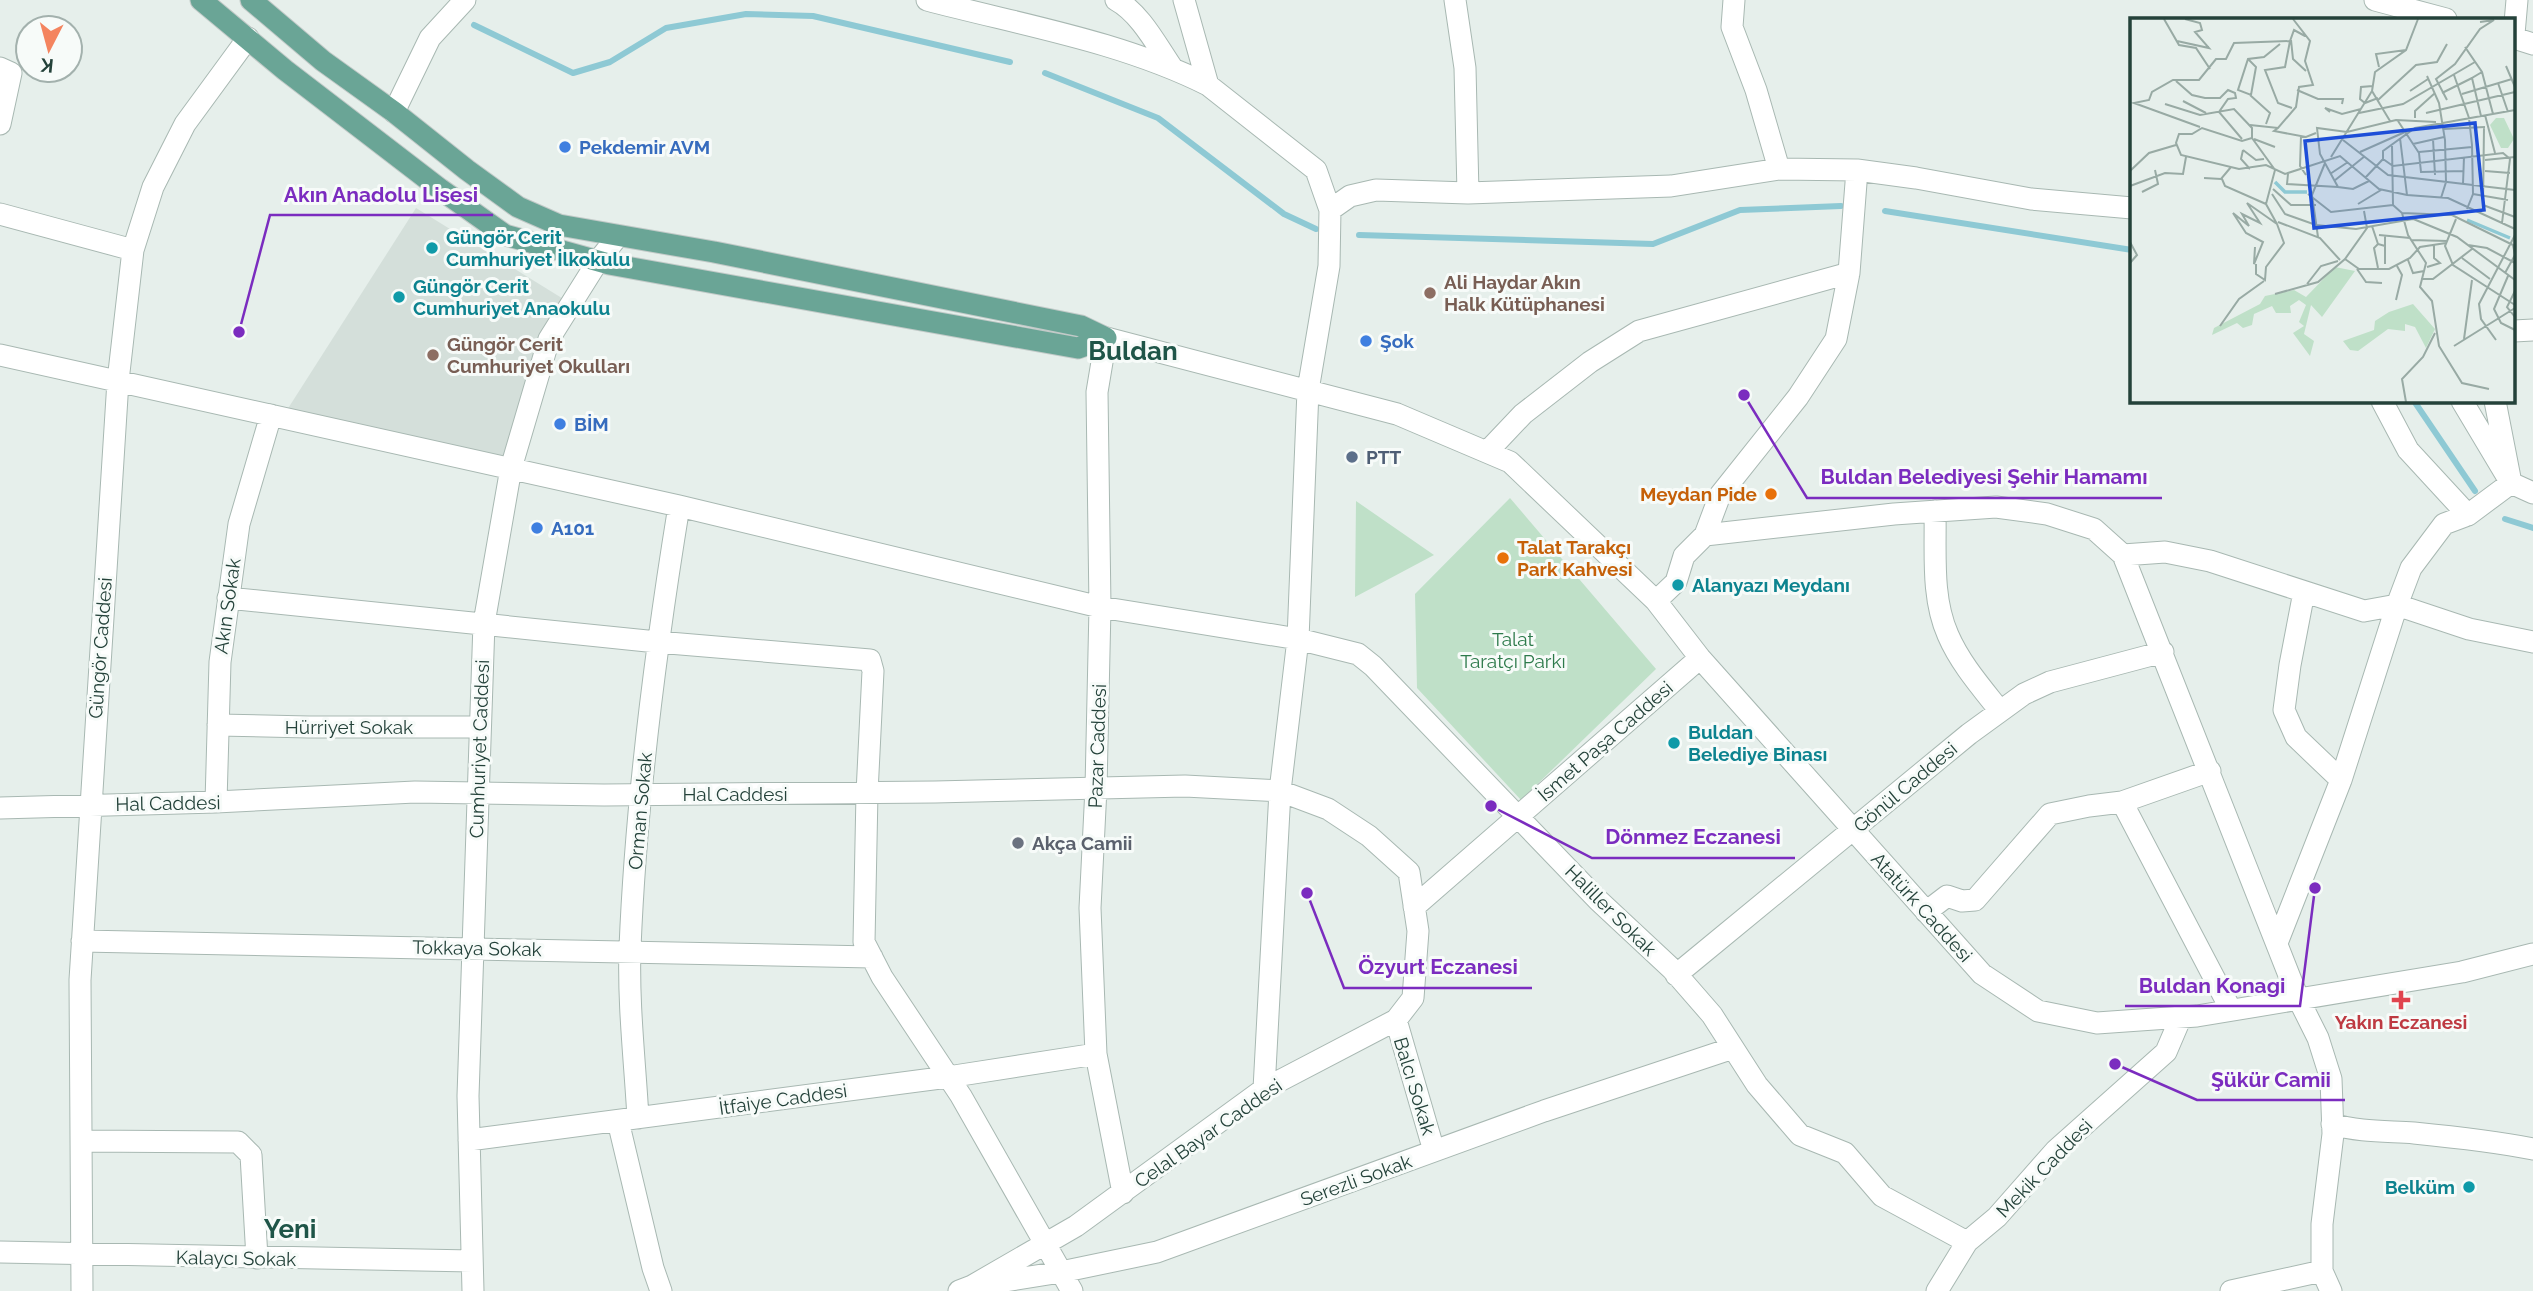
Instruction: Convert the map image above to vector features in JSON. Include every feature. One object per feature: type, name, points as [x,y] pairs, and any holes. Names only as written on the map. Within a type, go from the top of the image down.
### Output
[{"type":"main road","points":[[201,0],[329,104],[505,235],[598,261],[1078,348],[1106,338]]},
{"type":"main road","points":[[251,0],[323,61],[394,112],[467,170],[518,207],[559,225],[714,252],[1081,327],[1106,338]]},
{"type":"street","points":[[394,112],[430,38],[465,0]]},
{"type":"street","points":[[927,0],[1094,42],[1171,66],[1208,85],[1316,170],[1330,210],[1329,266],[1308,390],[1298,639],[1280,791],[1264,1089]]},
{"type":"street","points":[[1116,0],[1125,5],[1152,37],[1171,66]]},
{"type":"street","points":[[1184,0],[1208,85]]},
{"type":"street","points":[[1455,0],[1465,68],[1468,193]]},
{"type":"street","points":[[2375,0],[2442,18]]},
{"type":"street","points":[[2516,18],[2517,0]]},
{"type":"street","points":[[1734,1],[1732,27],[1756,90],[1779,169]]},
{"type":"street","points":[[2516,37],[2533,44]]},
{"type":"street","name":"Güngör Caddesi","points":[[82,1291],[82,941],[118,381],[133,250],[153,187],[185,124],[248,38]]},
{"type":"street","points":[[0,68],[11,73],[0,124]]},
{"type":"street","points":[[1330,210],[1350,196],[1376,190],[1468,193],[1671,186],[1779,169],[1857,170],[2031,199],[2130,208]]},
{"type":"street","points":[[1656,601],[1675,582],[1684,556],[1706,535],[1720,495],[1798,397],[1836,339],[1849,272],[1857,170]]},
{"type":"street","points":[[0,214],[133,250]]},
{"type":"street","name":"Cumhuriyet Caddesi","points":[[473,1291],[468,1096],[484,623],[511,468],[549,340],[598,261],[618,236]]},
{"type":"street","points":[[1487,452],[1523,414],[1590,362],[1639,331],[1849,272]]},
{"type":"street","name":"Atatürk Caddesi","points":[[1106,338],[1397,414],[1510,462],[1656,601],[1700,658],[1982,974],[2038,1011],[2096,1023],[2181,1017],[2462,972],[2533,954]]},
{"type":"street","name":"Pazar Caddesi","points":[[1106,338],[1097,392],[1100,607],[1090,908],[1096,1054],[1123,1193]]},
{"type":"street","name":"Haliller Sokak","points":[[0,355],[679,506],[1100,607],[1298,639],[1358,654],[1373,666],[1598,900],[1676,975],[1712,1015],[1757,1084],[1800,1135],[1845,1153],[1882,1196],[1967,1242]]},
{"type":"street","points":[[2383,402],[2408,450],[2468,515]]},
{"type":"street","points":[[2463,402],[2511,483],[2533,493]]},
{"type":"street","points":[[2495,402],[2511,483]]},
{"type":"street","name":"Akın Sokak","points":[[216,802],[220,662],[228,598],[239,524],[271,415]]},
{"type":"street","points":[[2277,943],[2341,780],[2411,568],[2444,524],[2468,515],[2511,483]]},
{"type":"street","name":"Orman Sokak","points":[[661,1291],[653,1268],[628,1119],[630,951],[639,795],[657,642],[679,506]]},
{"type":"street","points":[[1706,535],[1996,507],[2046,514],[2094,529],[2123,555],[2277,943],[2291,999],[2318,1038],[2331,1079],[2332,1124],[2322,1224],[2322,1270],[2331,1291]]},
{"type":"street","points":[[1935,511],[1937,592],[1947,634],[1965,666],[2000,711]]},
{"type":"street","points":[[2123,555],[2165,552],[2210,561],[2364,611],[2397,605],[2469,629],[2533,642]]},
{"type":"street","points":[[2304,592],[2284,710],[2296,737],[2341,780]]},
{"type":"street","points":[[228,598],[657,642],[870,660],[873,671],[864,943],[882,977],[948,1077],[1072,1291]]},
{"type":"street","name":"Gönül Caddesi","points":[[1676,975],[1969,734],[2024,694],[2050,682],[2163,652]]},
{"type":"street","name":"İsmet Paşa Caddesi","points":[[1415,907],[1700,658]]},
{"type":"street","name":"Hürriyet Sokak","points":[[218,725],[479,727]]},
{"type":"street","points":[[1926,912],[1947,896],[1962,901],[1975,900],[2050,814],[2088,806],[2122,803],[2210,771]]},
{"type":"street","name":"Hal Caddesi","points":[[0,808],[216,802],[415,792],[639,795],[1185,786],[1280,791],[1328,809],[1369,836],[1409,872],[1415,907]]},
{"type":"street","points":[[2122,803],[2231,1010]]},
{"type":"street","points":[[1396,1020],[1413,998],[1418,931],[1415,907]]},
{"type":"street","name":"Tokkaya Sokak","points":[[82,941],[872,957]]},
{"type":"street","name":"Mekik Caddesi","points":[[1937,1291],[1967,1242],[1997,1217],[2056,1150],[2166,1052],[2181,1017]]},
{"type":"street","name":"Celal Bayar Caddesi","points":[[965,1288],[1076,1226],[1264,1089],[1396,1020]]},
{"type":"street","name":"Balcı Sokak","points":[[1396,1020],[1434,1151]]},
{"type":"street","name":"Serezli Sokak","points":[[965,1288],[1157,1252],[1544,1111],[1733,1048]]},
{"type":"street","name":"İtfaiye Caddesi","points":[[469,1140],[948,1077],[1096,1054]]},
{"type":"street","points":[[2332,1124],[2354,1131],[2375,1130],[2475,1138],[2533,1149]]},
{"type":"street","points":[[81,1141],[238,1142],[251,1155],[257,1258]]},
{"type":"street","name":"Kalaycı Sokak","points":[[0,1252],[472,1261]]},
{"type":"street","points":[[2231,1291],[2322,1270]]},
{"type":"shaded area","name":"Güngör Cerit Cumhuriyet Okulları","points":[[416,208],[565,300],[505,457],[287,410]]},
{"type":"green space","name":"Talat Taratçı Parkı","points":[[1510,498],[1656,669],[1521,800],[1417,688],[1415,594]]},
{"type":"green space","points":[[1356,501],[1434,555],[1355,597]]},
{"type":"waterway","points":[[474,25],[573,73],[610,62],[666,28],[746,14],[813,16],[1010,62]]},
{"type":"waterway","points":[[1045,73],[1158,118],[1284,214],[1316,229]]},
{"type":"waterway","points":[[1359,235],[1653,244],[1740,210],[1841,206]]},
{"type":"waterway","points":[[1885,211],[2130,250]]},
{"type":"waterway","points":[[2415,402],[2475,491]]},
{"type":"waterway","points":[[2505,519],[2533,528]]},
{"type":"place","name":"Pekdemir AVM","points":[[565,147]]},
{"type":"place","name":"Güngör Cerit Cumhuriyet İlkokulu","points":[[432,248]]},
{"type":"place","name":"Ali Haydar Akın Halk Kütüphanesi","points":[[1430,293]]},
{"type":"place","name":"Güngör Cerit Cumhuriyet Anaokulu","points":[[399,297]]},
{"type":"place","name":"Akın Anadolu Lisesi","points":[[239,332]]},
{"type":"place","name":"Şok","points":[[1366,341]]},
{"type":"place","name":"Güngör Cerit Cumhuriyet Okulları","points":[[433,355]]},
{"type":"place","name":"Buldan Belediyesi Şehir Hamamı","points":[[1744,395]]},
{"type":"place","name":"BİM","points":[[560,424]]},
{"type":"place","name":"PTT","points":[[1352,457]]},
{"type":"place","name":"Meydan Pide","points":[[1771,494]]},
{"type":"place","name":"A101","points":[[537,528]]},
{"type":"place","name":"Talat Tarakçı Park Kahvesi","points":[[1503,558]]},
{"type":"place","name":"Alanyazı Meydanı","points":[[1678,585]]},
{"type":"place","name":"Buldan Belediye Binası","points":[[1674,743]]},
{"type":"place","name":"Dönmez Eczanesi","points":[[1491,806]]},
{"type":"place","name":"Akça Camii","points":[[1018,843]]},
{"type":"place","name":"Buldan Konagi","points":[[2315,888]]},
{"type":"place","name":"Özyurt Eczanesi","points":[[1307,893]]},
{"type":"place","name":"Yakın Eczanesi","points":[[2401,1000]]},
{"type":"place","name":"Şükür Camii","points":[[2115,1064]]},
{"type":"place","name":"Belküm","points":[[2469,1187]]},
{"type":"district","name":"Buldan","points":[[1133,351]]},
{"type":"district","name":"Yeni","points":[[290,1229]]}]
